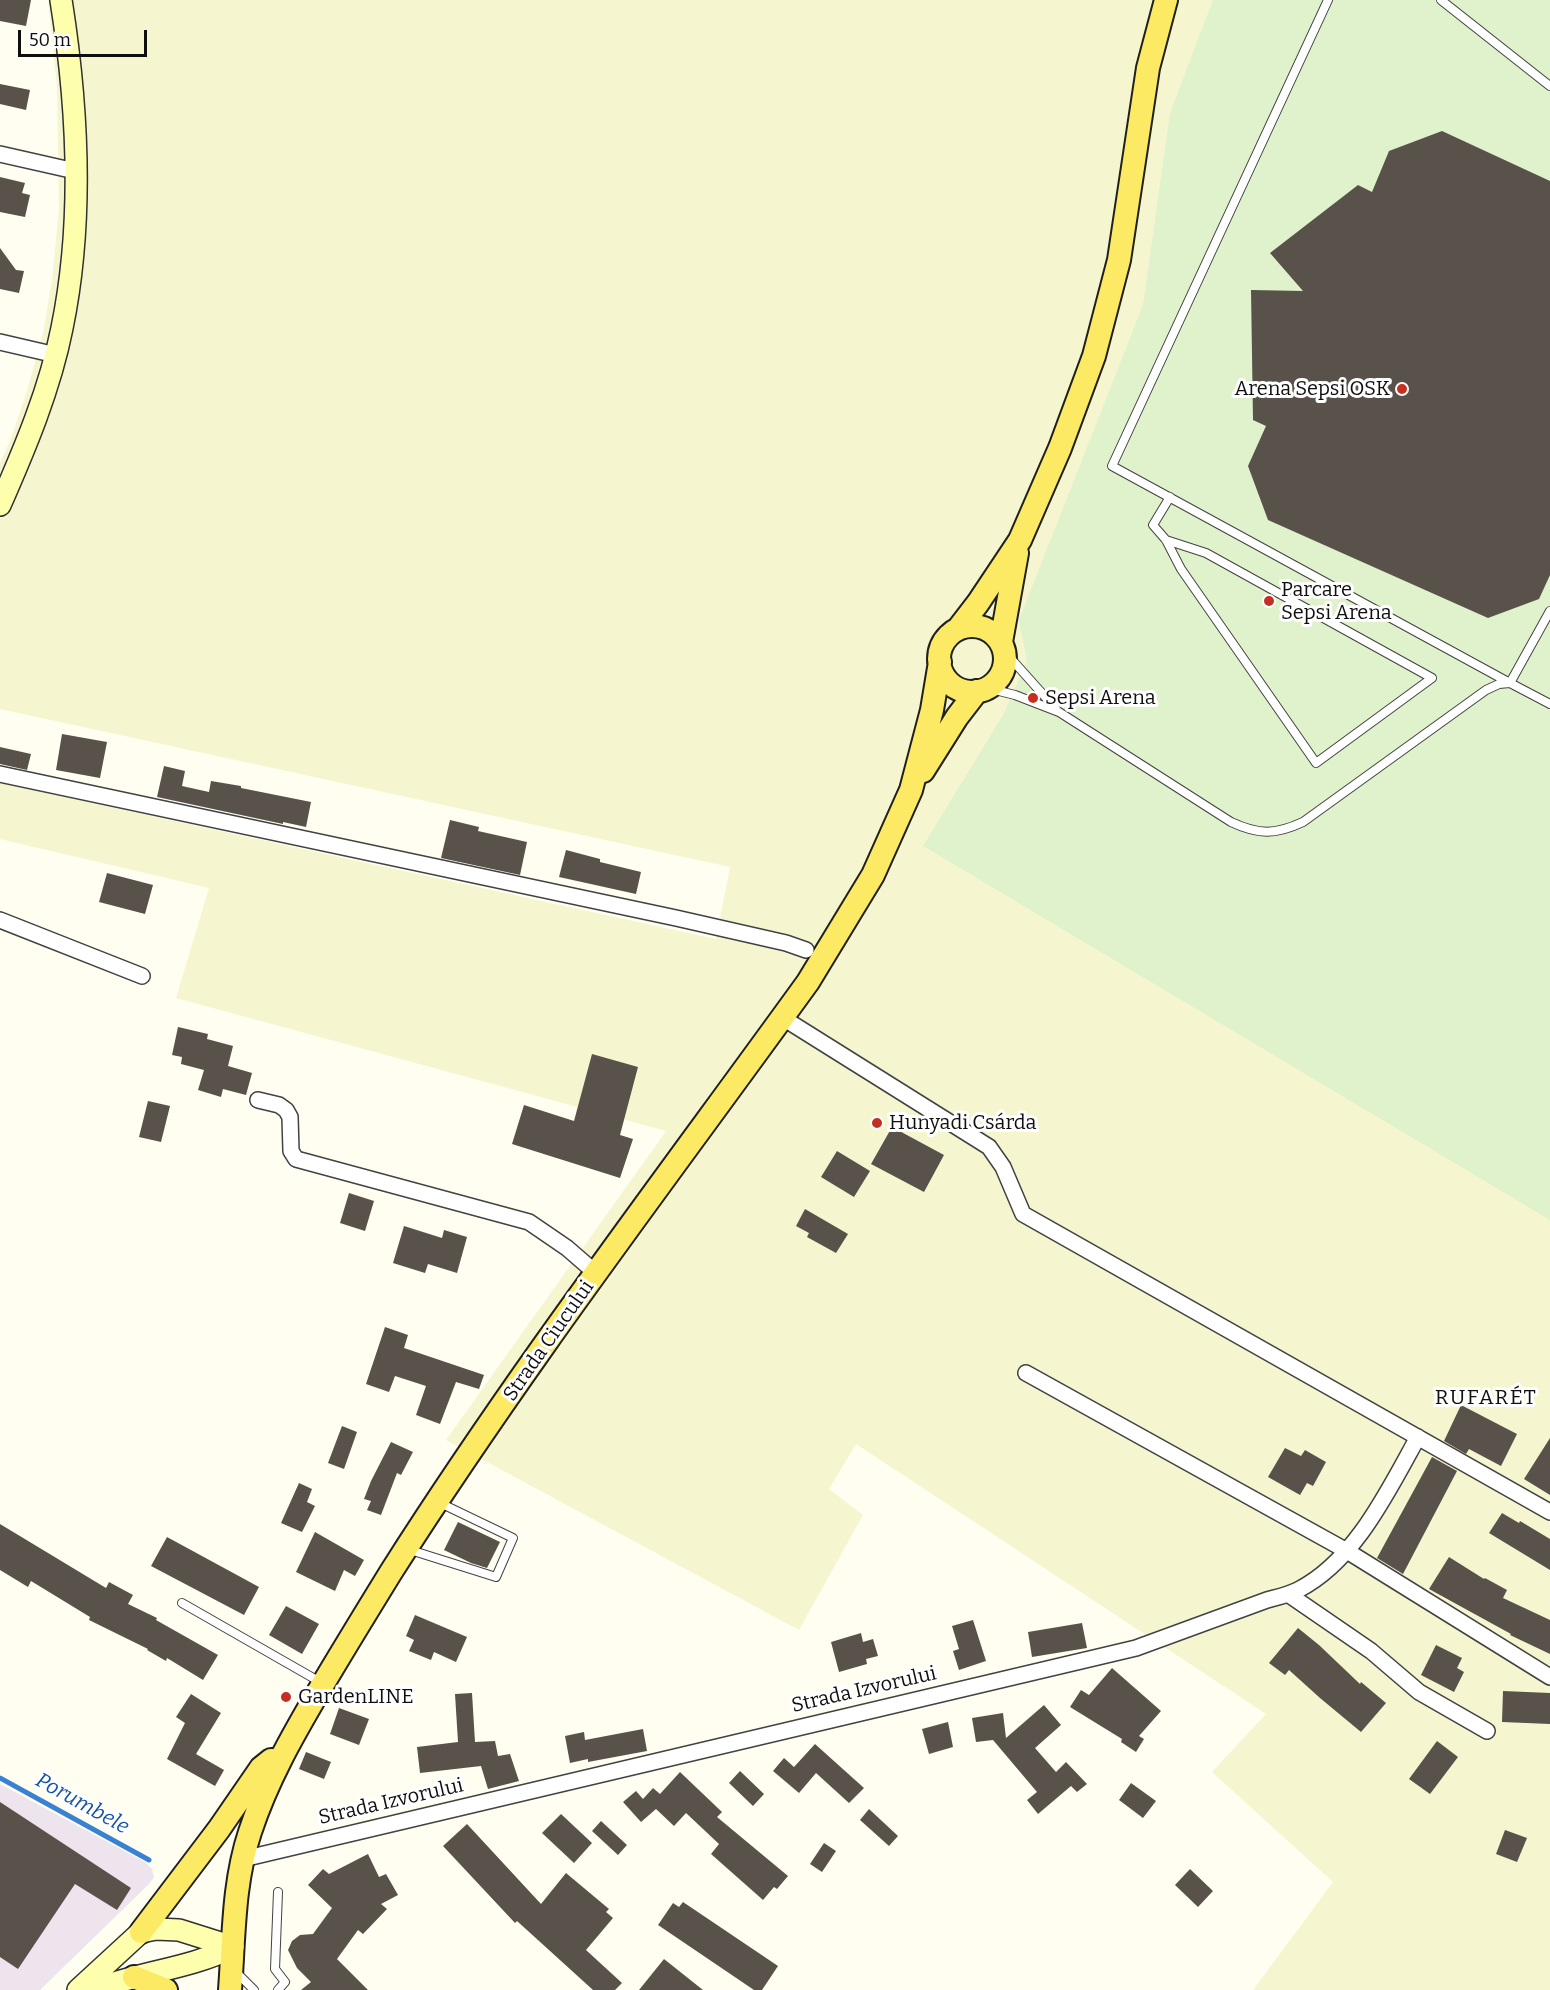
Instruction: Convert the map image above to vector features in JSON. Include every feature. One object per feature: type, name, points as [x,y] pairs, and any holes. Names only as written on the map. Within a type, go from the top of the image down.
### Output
[{"type":"main road","points":[[0,505],[37,416],[56,355],[70,277],[74,235],[75,171],[70,71],[61,0]]},
{"type":"main road","points":[[911,790],[932,710],[940,651],[944,642],[958,629],[978,603],[1020,540],[1060,448],[1104,321],[1125,232],[1148,68],[1166,0]]},
{"type":"main road","points":[[940,662],[942,672],[948,681],[957,688],[967,691],[982,689],[996,682],[1002,673],[1005,663],[1003,647],[1005,609],[1020,540]]},
{"type":"main road","points":[[958,629],[966,626],[985,628],[994,634],[1003,647]]},
{"type":"main road","points":[[911,790],[957,717],[982,689]]},
{"type":"main road","name":"Strada Ciucului","points":[[284,1750],[437,1502],[537,1357],[783,1018],[831,945],[873,875],[911,790]]},
{"type":"main road","points":[[230,1990],[239,1879],[243,1859],[259,1806],[284,1750]]},
{"type":"main road","points":[[78,1990],[141,1932],[219,1829],[261,1768],[284,1750]]},
{"type":"main road","points":[[141,1932],[156,1929],[178,1930],[232,1957]]},
{"type":"main road","points":[[94,1990],[219,1954],[232,1957]]},
{"type":"main road","points":[[134,1977],[166,1990]]},
{"type":"street","points":[[0,154],[75,171]]},
{"type":"street","points":[[0,342],[56,355]]},
{"type":"street","points":[[0,774],[676,918],[786,943],[806,950]]},
{"type":"street","points":[[0,920],[142,976]]},
{"type":"street","points":[[783,1018],[989,1147],[1003,1167],[1023,1214],[1550,1512]]},
{"type":"street","points":[[258,1100],[279,1105],[286,1110],[290,1117],[291,1151],[296,1159],[530,1222],[567,1248],[597,1274]]},
{"type":"street","points":[[1026,1373],[1347,1551],[1550,1677]]},
{"type":"street","name":"Strada Izvorului","points":[[243,1859],[1098,1658],[1136,1648],[1288,1594],[1312,1582],[1347,1551],[1377,1509],[1418,1437]]},
{"type":"street","points":[[1288,1594],[1371,1651],[1419,1692],[1487,1731]]},
{"type":"lane","points":[[1328,0],[1112,466],[1550,704]]},
{"type":"lane","points":[[1441,0],[1550,86]]},
{"type":"lane","points":[[1166,540],[1206,553],[1432,678],[1316,763],[1181,569],[1166,540],[1153,525],[1170,497]]},
{"type":"lane","points":[[1510,683],[1550,611]]},
{"type":"lane","points":[[1003,647],[1030,682],[1059,712]]},
{"type":"lane","points":[[982,689],[1015,695],[1059,712],[1231,822],[1249,830],[1266,832],[1287,829],[1303,822],[1486,690],[1499,684],[1510,683]]},
{"type":"lane","points":[[406,1549],[496,1577],[513,1538],[437,1502]]},
{"type":"lane","points":[[182,1604],[323,1684]]},
{"type":"lane","points":[[278,1892],[275,1969],[285,1982],[278,1990]]},
{"type":"lane","points":[[232,1957],[254,1990]]},
{"type":"shaded area","points":[[0,1784],[145,1862],[152,1869],[154,1877],[40,1990],[0,1990]]},
{"type":"green space","points":[[48,0],[1550,0],[1550,1990],[1253,1990],[1333,1882],[1212,1772],[1266,1714],[856,1444],[829,1489],[863,1515],[799,1630],[446,1440],[666,1131],[176,998],[209,888],[0,839],[0,783],[716,939],[730,867],[0,709],[0,463],[27,391],[43,333],[52,280],[59,208],[57,87]]},
{"type":"green space","points":[[1213,0],[1550,0],[1550,1220],[923,846],[1003,715],[1027,661],[1019,620],[1143,305],[1170,113]]},
{"type":"building","points":[[0,0],[31,0],[26,26],[0,21]]},
{"type":"building","points":[[0,84],[30,90],[26,110],[0,104]]},
{"type":"building","name":"Arena Sepsi OSK","points":[[1442,131],[1550,181],[1550,575],[1539,599],[1488,618],[1268,520],[1248,466],[1266,426],[1253,420],[1251,290],[1303,291],[1270,253],[1358,185],[1372,192],[1389,151]]},
{"type":"building","points":[[0,177],[25,183],[22,193],[30,195],[25,217],[0,212]]},
{"type":"building","points":[[0,248],[16,270],[24,271],[19,293],[0,289]]},
{"type":"building","points":[[62,734],[107,742],[100,778],[56,770]]},
{"type":"building","points":[[0,747],[31,754],[27,770],[0,764]]},
{"type":"building","points":[[164,766],[185,771],[182,786],[209,792],[211,781],[311,802],[306,827],[157,797]]},
{"type":"building","points":[[450,820],[479,827],[478,831],[527,842],[520,875],[441,858]]},
{"type":"building","points":[[566,850],[600,859],[600,862],[641,872],[636,894],[559,877]]},
{"type":"building","points":[[107,873],[153,885],[145,914],[99,902]]},
{"type":"building","points":[[178,1027],[208,1034],[207,1039],[233,1046],[228,1066],[252,1073],[246,1095],[223,1089],[221,1097],[198,1090],[204,1070],[181,1064],[182,1057],[172,1055]]},
{"type":"building","points":[[592,1054],[638,1067],[620,1135],[633,1139],[620,1178],[512,1144],[524,1105],[574,1121]]},
{"type":"building","points":[[148,1101],[170,1106],[161,1142],[139,1137]]},
{"type":"building","points":[[892,1127],[944,1155],[924,1192],[871,1164]]},
{"type":"building","points":[[837,1151],[870,1171],[854,1197],[821,1177]]},
{"type":"building","points":[[349,1193],[374,1201],[365,1231],[340,1223]]},
{"type":"building","points":[[805,1209],[848,1234],[836,1253],[807,1237],[809,1233],[796,1226]]},
{"type":"building","points":[[404,1226],[442,1238],[444,1230],[467,1237],[457,1273],[428,1264],[425,1273],[393,1263]]},
{"type":"building","points":[[385,1327],[408,1335],[404,1348],[484,1375],[479,1389],[456,1382],[440,1424],[416,1415],[426,1386],[395,1376],[389,1392],[366,1384]]},
{"type":"building","points":[[1461,1405],[1517,1434],[1501,1466],[1469,1449],[1466,1454],[1444,1441]]},
{"type":"building","points":[[342,1426],[357,1432],[344,1469],[328,1463]]},
{"type":"building","points":[[1550,1438],[1550,1495],[1524,1479]]},
{"type":"building","points":[[391,1442],[413,1452],[401,1475],[397,1473],[381,1515],[367,1510],[371,1501],[364,1499]]},
{"type":"building","points":[[1285,1448],[1301,1456],[1305,1450],[1326,1462],[1313,1486],[1307,1483],[1300,1495],[1268,1477]]},
{"type":"building","points":[[1432,1457],[1457,1471],[1403,1574],[1377,1558]]},
{"type":"building","points":[[299,1483],[312,1489],[307,1502],[315,1506],[302,1532],[281,1523]]},
{"type":"building","points":[[1502,1513],[1550,1539],[1550,1570],[1489,1533]]},
{"type":"building","points":[[458,1522],[500,1542],[487,1568],[444,1550]]},
{"type":"building","points":[[0,1524],[106,1588],[109,1582],[133,1595],[128,1604],[157,1618],[156,1620],[218,1655],[203,1680],[167,1658],[166,1661],[148,1649],[89,1620],[90,1617],[31,1581],[28,1587],[0,1570]]},
{"type":"building","points":[[315,1532],[364,1560],[355,1576],[344,1570],[335,1591],[296,1572]]},
{"type":"building","points":[[167,1537],[259,1587],[244,1615],[151,1566]]},
{"type":"building","points":[[1449,1557],[1484,1579],[1507,1590],[1503,1598],[1550,1620],[1550,1654],[1510,1635],[1429,1589]]},
{"type":"building","points":[[286,1606],[319,1624],[302,1654],[269,1635]]},
{"type":"building","points":[[415,1615],[467,1637],[456,1662],[434,1652],[431,1660],[409,1651],[414,1640],[406,1636]]},
{"type":"building","points":[[973,1620],[986,1661],[959,1670],[953,1651],[959,1649],[952,1626]]},
{"type":"building","points":[[1082,1623],[1087,1648],[1032,1657],[1028,1632]]},
{"type":"building","points":[[1298,1628],[1360,1684],[1361,1682],[1386,1703],[1361,1732],[1289,1670],[1285,1675],[1269,1663]]},
{"type":"building","points":[[861,1633],[863,1642],[873,1639],[878,1656],[866,1659],[867,1664],[839,1672],[831,1642]]},
{"type":"building","points":[[1436,1645],[1462,1658],[1457,1668],[1464,1672],[1454,1692],[1421,1675]]},
{"type":"building","points":[[1112,1668],[1161,1711],[1139,1736],[1144,1739],[1136,1752],[1121,1742],[1122,1739],[1070,1707],[1081,1690],[1089,1695]]},
{"type":"building","points":[[1503,1691],[1550,1693],[1550,1724],[1502,1722]]},
{"type":"building","points":[[472,1693],[475,1742],[495,1741],[498,1756],[510,1754],[519,1781],[488,1789],[481,1766],[420,1773],[417,1747],[458,1742],[455,1694]]},
{"type":"building","points":[[191,1694],[221,1713],[196,1754],[224,1770],[215,1786],[167,1759],[185,1723],[176,1717]]},
{"type":"building","points":[[1044,1705],[1061,1725],[1035,1748],[1056,1772],[1066,1762],[1087,1784],[1077,1792],[1071,1786],[1038,1814],[1027,1800],[1037,1792],[993,1740],[976,1742],[972,1718],[1003,1713],[1006,1738]]},
{"type":"building","points":[[339,1708],[369,1719],[359,1745],[330,1734]]},
{"type":"building","points":[[948,1722],[953,1747],[929,1754],[922,1729]]},
{"type":"building","points":[[643,1729],[647,1751],[570,1763],[565,1736],[584,1732],[585,1740]]},
{"type":"building","points":[[1437,1741],[1458,1757],[1430,1794],[1409,1779]]},
{"type":"building","points":[[815,1744],[864,1788],[849,1803],[816,1773],[799,1793],[773,1771],[784,1758],[794,1767]]},
{"type":"building","points":[[306,1752],[331,1762],[324,1779],[299,1769]]},
{"type":"building","points":[[740,1771],[764,1794],[753,1806],[729,1783]]},
{"type":"building","points":[[680,1772],[722,1812],[717,1817],[788,1876],[763,1900],[711,1854],[719,1844],[686,1813],[674,1826],[656,1809],[641,1822],[623,1802],[636,1791],[643,1799],[653,1788],[660,1794]]},
{"type":"building","points":[[1131,1783],[1156,1801],[1143,1818],[1119,1800]]},
{"type":"building","points":[[0,1802],[131,1888],[117,1910],[75,1884],[18,1969],[0,1957]]},
{"type":"building","points":[[869,1809],[898,1836],[889,1846],[860,1820]]},
{"type":"building","points":[[561,1814],[592,1843],[574,1863],[542,1833]]},
{"type":"building","points":[[601,1821],[627,1845],[618,1855],[592,1831]]},
{"type":"building","points":[[467,1824],[541,1904],[566,1873],[609,1909],[606,1912],[613,1918],[586,1950],[622,1983],[615,1990],[593,1990],[517,1921],[515,1923],[443,1846]]},
{"type":"building","points":[[1505,1830],[1527,1838],[1517,1862],[1496,1854]]},
{"type":"building","points":[[824,1843],[836,1851],[822,1872],[810,1864]]},
{"type":"building","points":[[368,1854],[379,1877],[386,1874],[398,1895],[381,1904],[387,1909],[363,1934],[358,1930],[337,1959],[368,1990],[301,1990],[311,1982],[297,1968],[288,1950],[292,1941],[300,1935],[313,1934],[332,1908],[308,1885],[323,1869],[329,1874]]},
{"type":"building","points":[[1190,1869],[1213,1891],[1198,1907],[1175,1885]]},
{"type":"building","points":[[683,1902],[778,1966],[762,1990],[754,1990],[658,1925],[673,1903],[679,1907]]},
{"type":"building","points":[[664,1959],[703,1990],[639,1990]]},
{"type":"waterway","name":"Porumbele","points":[[0,1778],[149,1860]]},
{"type":"place","name":"Arena Sepsi OSK","points":[[1402,389]]},
{"type":"place","name":"Parcare Sepsi Arena","points":[[1269,601]]},
{"type":"place","name":"Sepsi Arena","points":[[1033,698]]},
{"type":"place","name":"Hunyadi Csárda","points":[[877,1123]]},
{"type":"place","name":"GardenLINE","points":[[286,1697]]},
{"type":"district","name":"RUFARÉT","points":[[1486,1398]]}]
